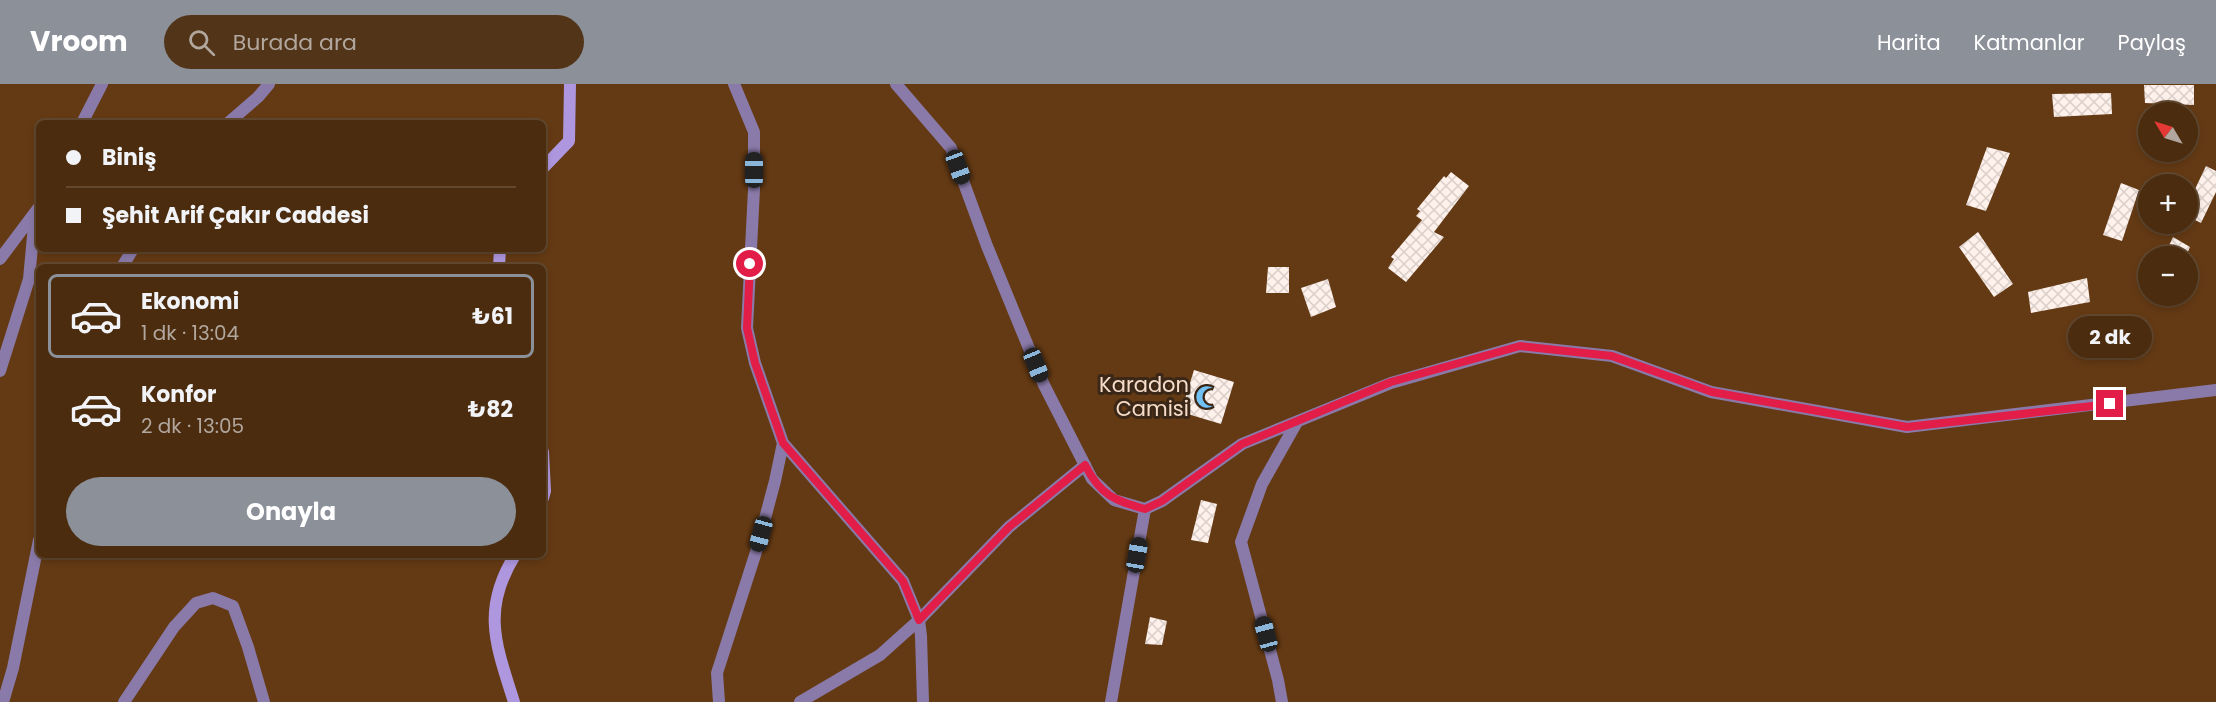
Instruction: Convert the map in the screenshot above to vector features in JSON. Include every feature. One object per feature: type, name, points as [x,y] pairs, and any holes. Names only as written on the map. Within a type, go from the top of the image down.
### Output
[{"type":"main road","points":[[546,165],[568,141],[570,84]]},
{"type":"main road","points":[[513,558],[505,572],[494,608],[497,647],[513,702]]},
{"type":"street","points":[[84,120],[102,84]]},
{"type":"street","points":[[231,120],[269,84]]},
{"type":"street","points":[[734,84],[754,132],[754,189],[747,328],[755,363],[783,443],[903,581],[919,620],[922,702]]},
{"type":"street","points":[[896,84],[951,148],[987,246],[1044,385],[1092,479],[1114,500],[1145,509],[1162,501],[1242,444],[1391,382],[1520,346],[1612,356],[1712,392],[1907,427],[2216,390]]},
{"type":"street","points":[[0,259],[36,212]]},
{"type":"street","points":[[0,371],[28,279],[36,219]]},
{"type":"street","points":[[1282,702],[1241,542],[1262,484],[1297,422]]},
{"type":"street","points":[[719,702],[717,673],[756,552],[783,443]]},
{"type":"street","points":[[800,702],[880,655],[919,620],[1009,527],[1085,465]]},
{"type":"street","points":[[1111,702],[1145,509]]},
{"type":"street","points":[[3,702],[13,668],[36,555]]},
{"type":"street","points":[[124,702],[174,627],[196,603],[213,598],[233,606],[264,702]]},
{"type":"building","points":[[2144,85],[2194,85],[2194,102],[2145,102]]},
{"type":"building","points":[[2111,93],[2112,114],[2054,117],[2052,94]]},
{"type":"building","points":[[1987,147],[2010,153],[1986,211],[1966,205]]},
{"type":"building","points":[[2206,166],[2216,171],[2216,192],[2201,223],[2198,222],[2198,183]]},
{"type":"building","points":[[1451,172],[1469,186],[1434,232],[1444,237],[1406,282],[1388,268],[1394,259],[1391,257],[1422,220],[1416,216],[1420,211],[1417,209],[1444,176],[1446,178]]},
{"type":"building","points":[[2121,183],[2138,190],[2122,241],[2103,235]]},
{"type":"building","points":[[1978,232],[2013,284],[1994,297],[1959,247]]},
{"type":"building","points":[[2173,237],[2188,246],[2169,246]]},
{"type":"building","points":[[1268,267],[1289,267],[1289,293],[1266,293]]},
{"type":"building","points":[[2087,278],[2090,302],[2031,313],[2028,292]]},
{"type":"building","points":[[1328,279],[1336,307],[1311,317],[1301,288]]},
{"type":"building","name":"Karadon Camisi","points":[[1194,370],[1234,382],[1221,424],[1181,412]]},
{"type":"building","points":[[1201,500],[1217,504],[1208,543],[1191,540]]},
{"type":"building","points":[[1150,617],[1167,621],[1162,645],[1145,644]]},
{"type":"place","name":"Karadon Camisi","points":[[1207,397]]},
{"type":"route","points":[[750,264],[747,328],[755,363],[783,443],[903,581],[919,620],[1009,527],[1085,465],[1092,479],[1114,500],[1145,509],[1162,501],[1242,444],[1391,382],[1520,346],[1612,356],[1712,392],[1907,427],[2110,404]]}]
